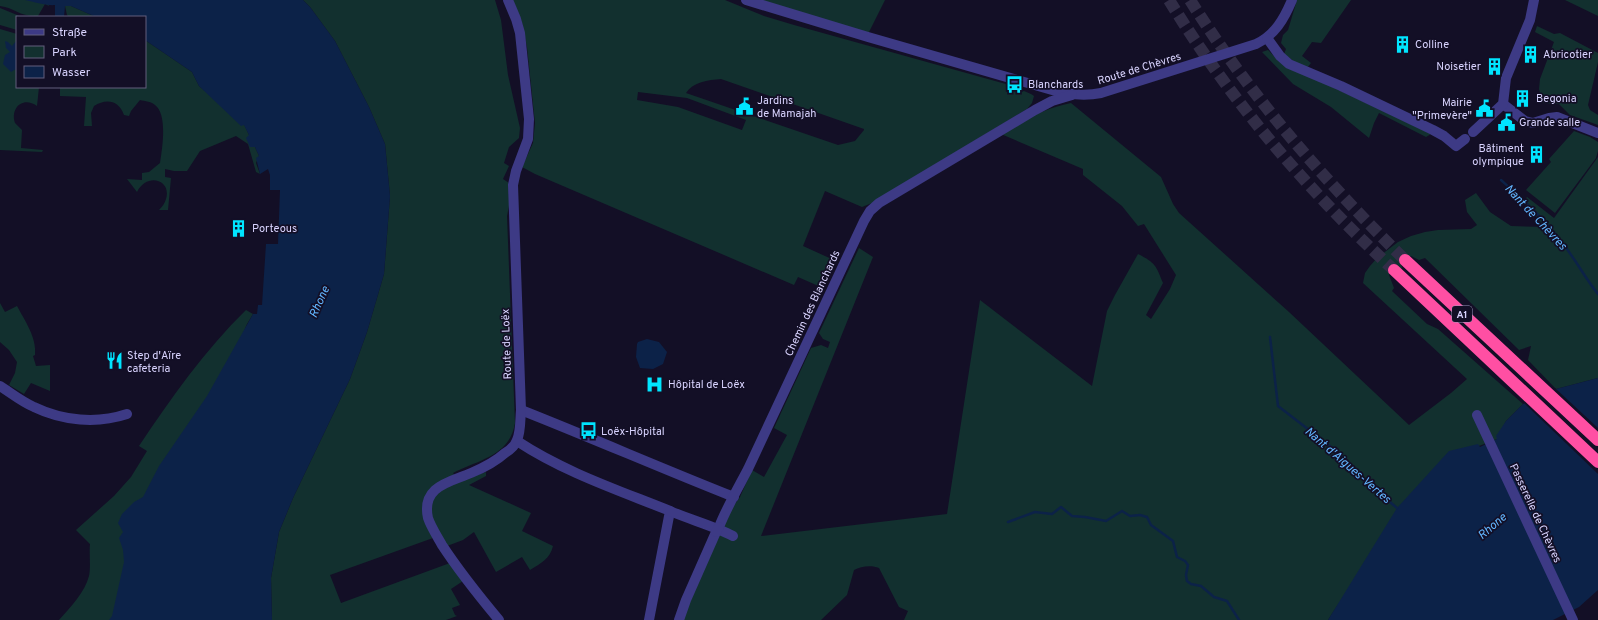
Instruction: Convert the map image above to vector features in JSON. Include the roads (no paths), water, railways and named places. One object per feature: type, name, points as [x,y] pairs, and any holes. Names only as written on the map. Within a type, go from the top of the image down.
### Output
[{"type":"highway","name":"A1","points":[[1405,260],[1598,440]]},
{"type":"highway","name":"A1","points":[[1394,270],[1598,462]]},
{"type":"street","name":"Route de Loëx","points":[[508,0],[520,33],[530,119],[528,139],[516,171],[513,185],[520,410],[520,428],[517,441]]},
{"type":"street","name":"Route de Chèvres","points":[[746,0],[868,38],[1074,95],[1101,93],[1250,46],[1267,38]]},
{"type":"street","points":[[1292,0],[1281,23],[1267,38],[1280,56],[1289,64],[1341,86],[1433,130],[1444,136],[1456,146],[1503,104],[1506,78],[1530,20],[1534,0]]},
{"type":"street","points":[[1034,84],[1040,91],[1042,100],[1040,105],[1035,110]]},
{"type":"street","name":"Chemin des Blanchards","points":[[679,620],[686,600],[725,511],[734,497],[870,211],[879,203],[1035,110],[1052,101],[1074,95]]},
{"type":"street","points":[[1503,104],[1525,121],[1533,123],[1557,117],[1598,133]]},
{"type":"street","points":[[0,386],[34,407],[59,416],[87,420],[100,420],[127,414]]},
{"type":"street","points":[[520,410],[590,437],[734,497]]},
{"type":"street","name":"Passerelle de Chèvres","points":[[1478,416],[1573,620]]},
{"type":"street","points":[[499,620],[470,584],[443,546],[431,524],[427,508],[429,498],[440,486],[487,466],[510,449],[517,441],[541,456],[568,469],[687,519],[733,536]]},
{"type":"street","points":[[649,620],[670,511]]},
{"type":"water","name":"Rhone","points":[[25,0],[303,0],[310,7],[335,41],[369,107],[385,144],[390,196],[384,274],[367,332],[350,379],[293,498],[279,532],[271,578],[272,620],[109,620],[112,616],[124,562],[123,550],[119,538],[123,532],[118,523],[122,514],[134,502],[143,497],[159,466],[207,396],[253,314],[257,314],[258,305],[262,305],[266,244],[278,244],[280,190],[270,190],[270,175],[268,169],[260,174],[256,158],[259,156],[255,147],[250,147],[246,138],[249,135],[244,125],[241,126],[199,86],[192,72],[146,41],[146,16],[94,16],[71,6],[65,6],[64,16],[55,16],[55,5]]},
{"type":"water","points":[[5,41],[12,46],[16,41],[16,69],[11,72],[3,64],[5,55],[10,52],[6,48]]},
{"type":"water","points":[[647,339],[659,342],[667,352],[663,364],[653,369],[640,368],[636,357],[638,342]]},
{"type":"water","name":"Rhone","points":[[1598,378],[1598,590],[1579,607],[1553,620],[1328,620],[1397,508],[1449,451],[1478,444],[1480,447],[1497,439],[1496,436],[1506,421],[1523,404],[1556,389]]},
{"type":"waterway","name":"Nant de Chèvres","points":[[1501,180],[1534,210],[1557,235],[1598,294]]},
{"type":"waterway","name":"Nant d'Aigues-Vertes","points":[[1270,337],[1278,406],[1335,450],[1364,480],[1397,508]]},
{"type":"waterway","points":[[1008,522],[1035,512],[1052,514],[1061,507],[1072,516],[1106,521],[1122,511],[1130,516],[1140,515],[1147,517],[1151,525],[1173,541],[1177,557],[1185,561],[1188,565],[1186,575],[1187,581],[1191,584],[1201,586],[1214,597],[1227,601],[1239,620]]},
{"type":"tunnel","points":[[1169,0],[1218,74],[1272,143],[1331,208],[1394,270]]},
{"type":"tunnel","points":[[1190,0],[1263,104],[1345,199],[1405,260]]},
{"type":"place","name":"Colline","points":[[1402,44]]},
{"type":"place","name":"Abricotier","points":[[1530,54]]},
{"type":"place","name":"Noisetier","points":[[1494,66]]},
{"type":"place","name":"Blanchards","points":[[1015,84]]},
{"type":"place","name":"Begonia","points":[[1523,98]]},
{"type":"place","name":"Jardins de Mamajah","points":[[744,106]]},
{"type":"place","name":"Mairie \"Primevère\"","points":[[1485,108]]},
{"type":"place","name":"Grande salle","points":[[1506,122]]},
{"type":"place","name":"Bâtiment olympique","points":[[1537,154]]},
{"type":"place","name":"Porteous","points":[[239,228]]},
{"type":"place","name":"Step d'Aïre cafeteria","points":[[114,361]]},
{"type":"place","name":"Hôpital de Loëx","points":[[655,384]]},
{"type":"place","name":"Loëx-Hôpital","points":[[588,431]]}]
